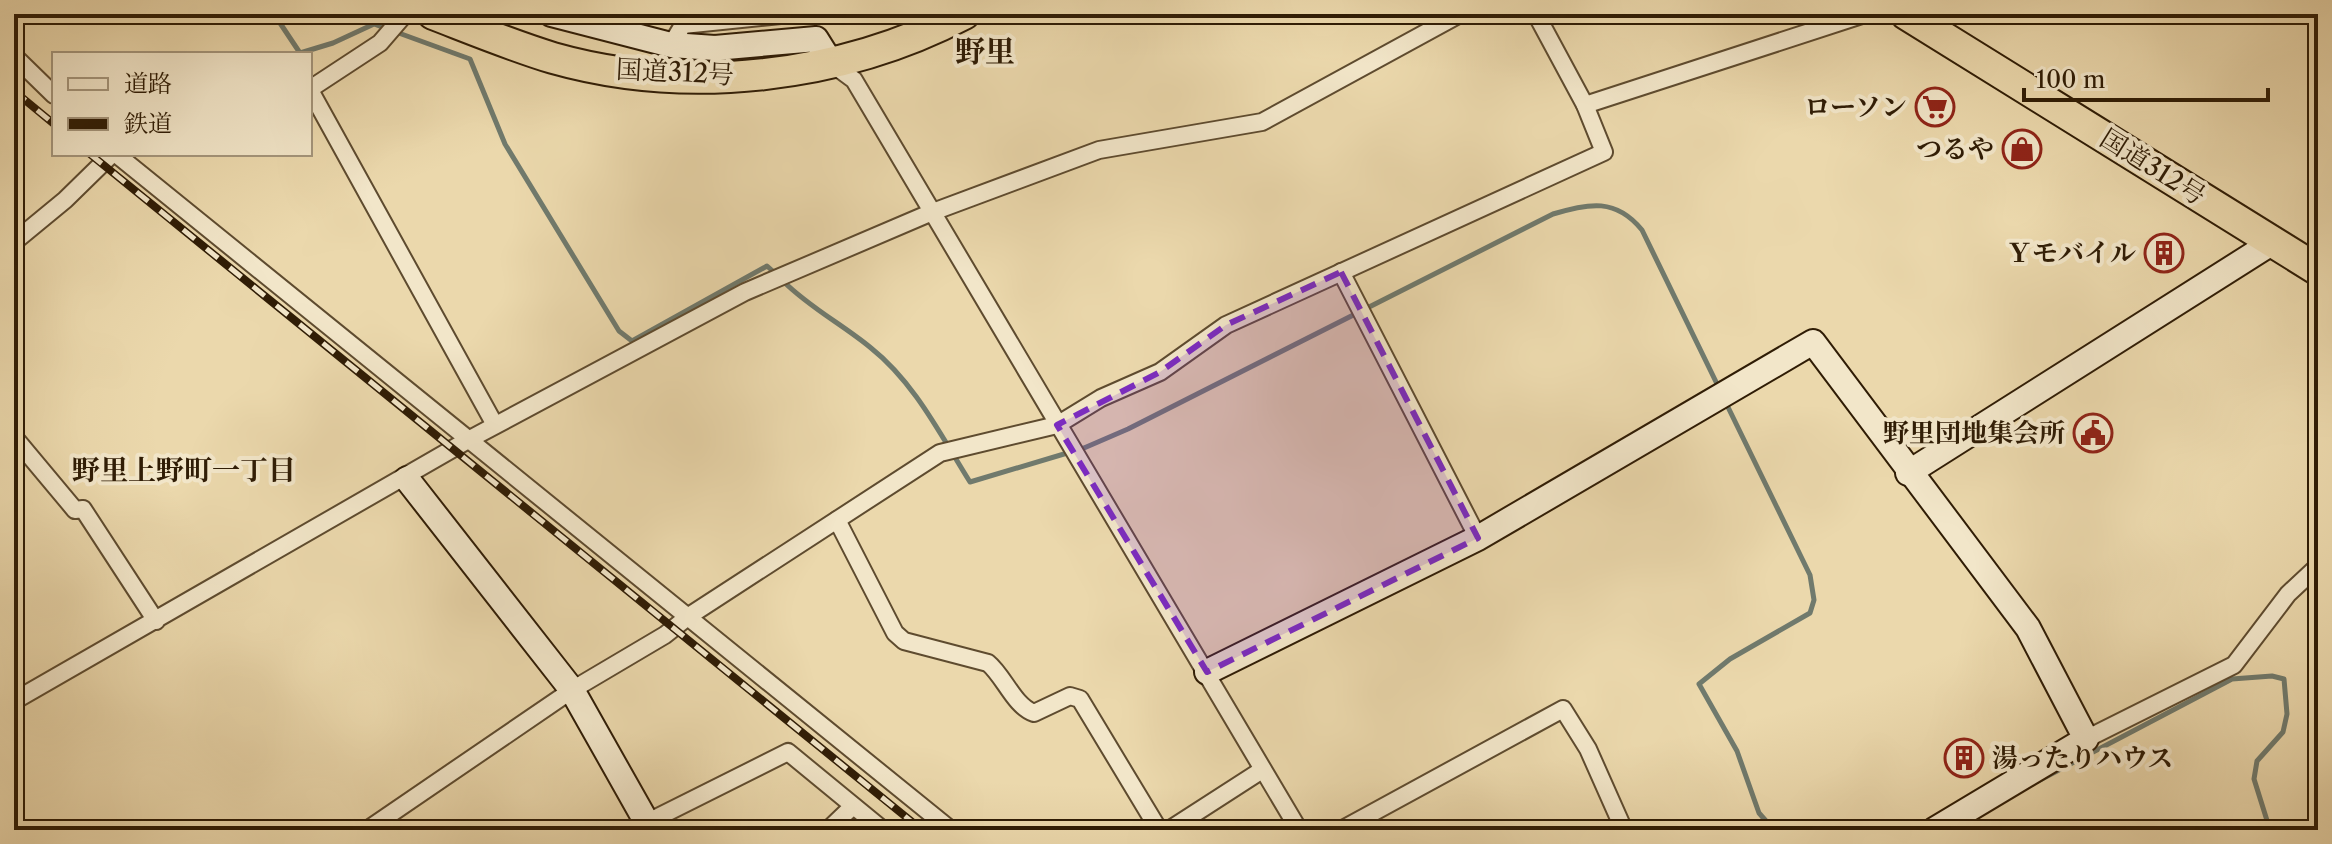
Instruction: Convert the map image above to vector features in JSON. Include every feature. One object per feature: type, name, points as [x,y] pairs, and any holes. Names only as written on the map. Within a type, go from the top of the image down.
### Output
[{"type":"highway","name":"国道312号","points":[[433,14],[553,58],[601,69],[668,77],[729,78],[865,56],[964,14]]},
{"type":"highway","name":"国道312号","points":[[1908,14],[2318,270]]},
{"type":"street","points":[[312,89],[380,43],[405,14]]},
{"type":"street","points":[[551,14],[671,45],[715,48],[816,39],[831,63],[854,80],[930,213],[1299,830]]},
{"type":"street","points":[[671,45],[683,25],[790,14]]},
{"type":"street","points":[[14,701],[407,479],[468,440],[745,292],[930,213],[1121,144],[1262,122],[1460,14]]},
{"type":"street","points":[[367,830],[572,690],[665,635],[689,616],[940,453],[1057,425],[1101,398],[1160,372],[1226,325],[1604,152],[1585,105],[1536,14]]},
{"type":"street","points":[[1585,105],[1865,14]]},
{"type":"street","points":[[14,56],[52,93]]},
{"type":"street","points":[[312,94],[495,425]]},
{"type":"street","points":[[14,242],[112,156]]},
{"type":"street","points":[[116,156],[951,830]]},
{"type":"street","points":[[1908,473],[2273,242]]},
{"type":"street","points":[[1341,272],[1478,538]]},
{"type":"street","points":[[1207,672],[1478,538],[1813,342],[1908,473],[2028,628],[2086,739]]},
{"type":"street","points":[[14,437],[75,510],[83,509],[156,621]]},
{"type":"street","points":[[407,479],[572,690],[643,827],[788,752],[883,830]]},
{"type":"street","points":[[837,520],[895,633],[904,641],[988,663],[1026,710],[1034,713],[1070,696],[1080,699],[1159,830]]},
{"type":"street","points":[[1934,830],[2086,739],[2234,665],[2288,594],[2318,566]]},
{"type":"street","points":[[1341,830],[1563,709],[1588,749],[1624,830]]},
{"type":"street","points":[[1169,830],[1262,770]]},
{"type":"street","points":[[828,830],[853,806]]},
{"type":"street","points":[[14,820],[18,830]]},
{"type":"highlighted area","points":[[1341,272],[1478,538],[1207,672],[1057,425],[1160,372],[1226,325]]},
{"type":"waterway","points":[[274,14],[299,52]]},
{"type":"waterway","points":[[303,52],[333,43],[374,24],[470,59],[505,144],[619,331],[632,341],[767,266],[776,274]]},
{"type":"waterway","points":[[783,281],[871,348],[901,377],[970,482],[1084,448],[1128,429],[1553,214],[1578,207],[1612,208],[1622,212],[1642,230],[1719,388]]},
{"type":"waterway","points":[[1725,401],[1810,575],[1814,600],[1810,613],[1730,659],[1699,684],[1737,751],[1759,813],[1774,830]]},
{"type":"waterway","points":[[2038,781],[2232,679],[2272,676],[2284,679],[2287,714],[2283,732],[2257,761],[2254,779],[2270,830]]},
{"type":"railway","points":[[14,91],[52,122]]},
{"type":"railway","points":[[92,156],[922,830]]},
{"type":"place","name":"ローソン","points":[[1935,107]]},
{"type":"place","name":"つるや","points":[[2022,149]]},
{"type":"place","name":"Ｙモバイル","points":[[2164,253]]},
{"type":"place","name":"野里団地集会所","points":[[2093,433]]},
{"type":"place","name":"湯ったりハウス","points":[[1964,758]]},
{"type":"district","name":"野里","points":[[985,51]]},
{"type":"district","name":"野里上野町一丁目","points":[[184,470]]}]
